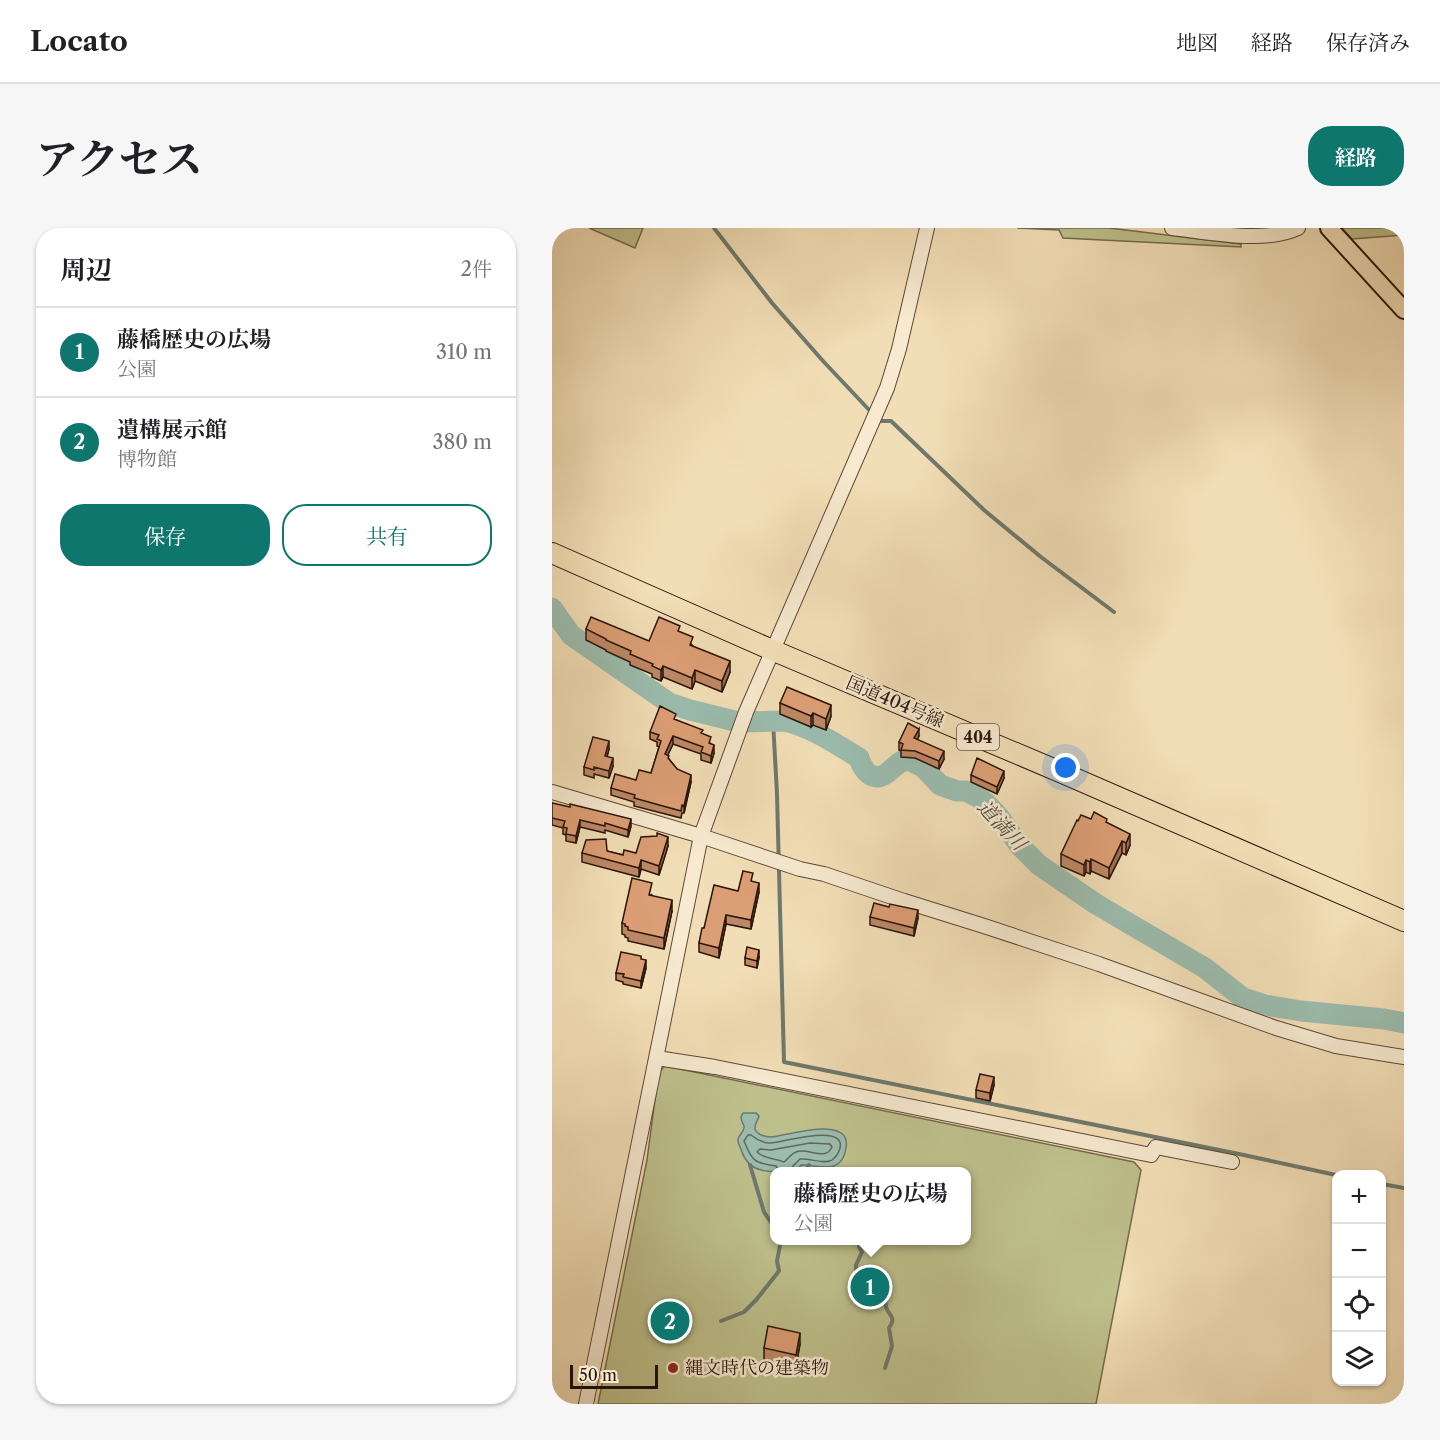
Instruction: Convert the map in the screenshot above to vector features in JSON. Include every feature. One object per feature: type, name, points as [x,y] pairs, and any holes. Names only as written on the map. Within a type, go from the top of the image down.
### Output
[{"type":"highway","name":"国道404号線","points":[[552,553],[772,650],[1404,921]]},
{"type":"main road","points":[[1329,228],[1404,310]]},
{"type":"street","points":[[586,1404],[701,836],[746,712],[887,388],[899,349],[927,228]]},
{"type":"street","points":[[1172,228],[1249,236],[1275,236],[1298,228]]},
{"type":"street","points":[[552,792],[701,836],[800,869],[824,874],[1063,952],[1285,1031],[1336,1046],[1404,1057]]},
{"type":"street","points":[[657,1058],[715,1067],[1151,1155],[1156,1147],[1232,1162]]},
{"type":"green space","points":[[589,228],[643,228],[635,248]]},
{"type":"green space","points":[[1017,228],[1109,228],[1241,244],[1241,247],[1063,238],[1059,230]]},
{"type":"green space","points":[[1342,228],[1404,228],[1404,235],[1352,239]]},
{"type":"green space","points":[[665,1066],[1134,1162],[1141,1170],[1096,1404],[598,1404],[647,1160],[658,1077]]},
{"type":"water","points":[[743,1113],[756,1113],[759,1116],[755,1129],[767,1137],[817,1129],[839,1132],[845,1138],[844,1157],[835,1166],[829,1167],[801,1165],[799,1167],[770,1167],[770,1171],[757,1169],[746,1160],[738,1142],[744,1128],[741,1117]]},
{"type":"building","points":[[591,617],[649,641],[659,617],[680,626],[678,631],[693,637],[690,645],[730,661],[722,681],[695,670],[692,678],[663,666],[661,670],[652,666],[653,664],[630,654],[631,651],[586,629]]},
{"type":"building","points":[[787,687],[831,705],[826,719],[813,713],[811,716],[780,703]]},
{"type":"building","points":[[660,706],[676,714],[674,719],[703,730],[701,733],[711,737],[709,743],[714,745],[711,756],[701,752],[703,747],[673,736],[665,754],[669,756],[668,758],[677,769],[691,775],[681,811],[634,798],[635,795],[611,788],[615,774],[636,780],[639,770],[651,773],[661,741],[657,739],[659,735],[650,732]]},
{"type":"building","points":[[908,723],[919,729],[914,738],[944,751],[939,761],[915,751],[901,750],[903,744],[899,742]]},
{"type":"building","points":[[593,737],[609,741],[605,756],[613,758],[609,771],[584,767]]},
{"type":"building","points":[[977,758],[1004,771],[997,787],[971,775]]},
{"type":"building","points":[[552,803],[570,807],[570,804],[631,819],[628,830],[605,823],[605,826],[580,820],[576,836],[566,834],[567,828],[563,827],[565,821],[552,818]]},
{"type":"building","points":[[1094,812],[1107,819],[1106,822],[1130,834],[1126,843],[1122,841],[1109,868],[1091,859],[1090,862],[1086,860],[1084,865],[1061,854],[1077,820],[1081,815],[1091,819]]},
{"type":"building","points":[[657,833],[668,837],[659,866],[641,860],[639,868],[582,853],[586,840],[606,839],[607,851],[623,855],[624,850],[636,853],[641,837],[657,836]]},
{"type":"building","points":[[743,871],[753,873],[751,881],[759,883],[751,920],[726,915],[719,948],[699,943],[714,885],[738,891]]},
{"type":"building","points":[[632,878],[652,883],[649,895],[672,900],[664,938],[628,930],[628,927],[622,923]]},
{"type":"building","points":[[874,903],[918,910],[914,928],[870,917]]},
{"type":"building","points":[[747,947],[759,950],[757,961],[745,958]]},
{"type":"building","points":[[621,952],[641,956],[641,959],[646,960],[641,981],[616,973]]},
{"type":"building","points":[[980,1074],[994,1077],[990,1093],[976,1090]]},
{"type":"building","points":[[768,1326],[800,1333],[796,1355],[764,1348]]},
{"type":"waterway","points":[[714,228],[772,303],[872,413]]},
{"type":"waterway","points":[[877,418],[879,421],[891,421],[984,510],[1114,612]]},
{"type":"waterway","name":"道満川","points":[[552,608],[571,635],[669,703],[739,722],[783,721],[802,726],[859,758],[865,770],[875,777],[887,773],[904,760],[911,761],[923,767],[940,785],[957,791],[966,791],[978,797],[1000,818],[1019,845],[1039,865],[1096,904],[1205,968],[1243,998],[1265,1005],[1301,1011],[1404,1023]]},
{"type":"waterway","points":[[773,721],[784,1062],[1332,1174]]},
{"type":"waterway","points":[[750,1165],[764,1212],[770,1221]]},
{"type":"waterway","points":[[1386,1185],[1404,1188]]},
{"type":"waterway","points":[[721,1321],[744,1312],[779,1271],[777,1261],[780,1245]]},
{"type":"waterway","points":[[859,1245],[862,1252],[856,1265],[856,1272],[885,1298],[886,1307],[892,1319],[889,1328],[892,1346],[885,1368]]},
{"type":"place","name":"藤橋歴史の広場","points":[[870,1287]]},
{"type":"place","name":"遺構展示館","points":[[670,1321]]},
{"type":"place","name":"縄文時代の建築物","points":[[673,1368]]}]
